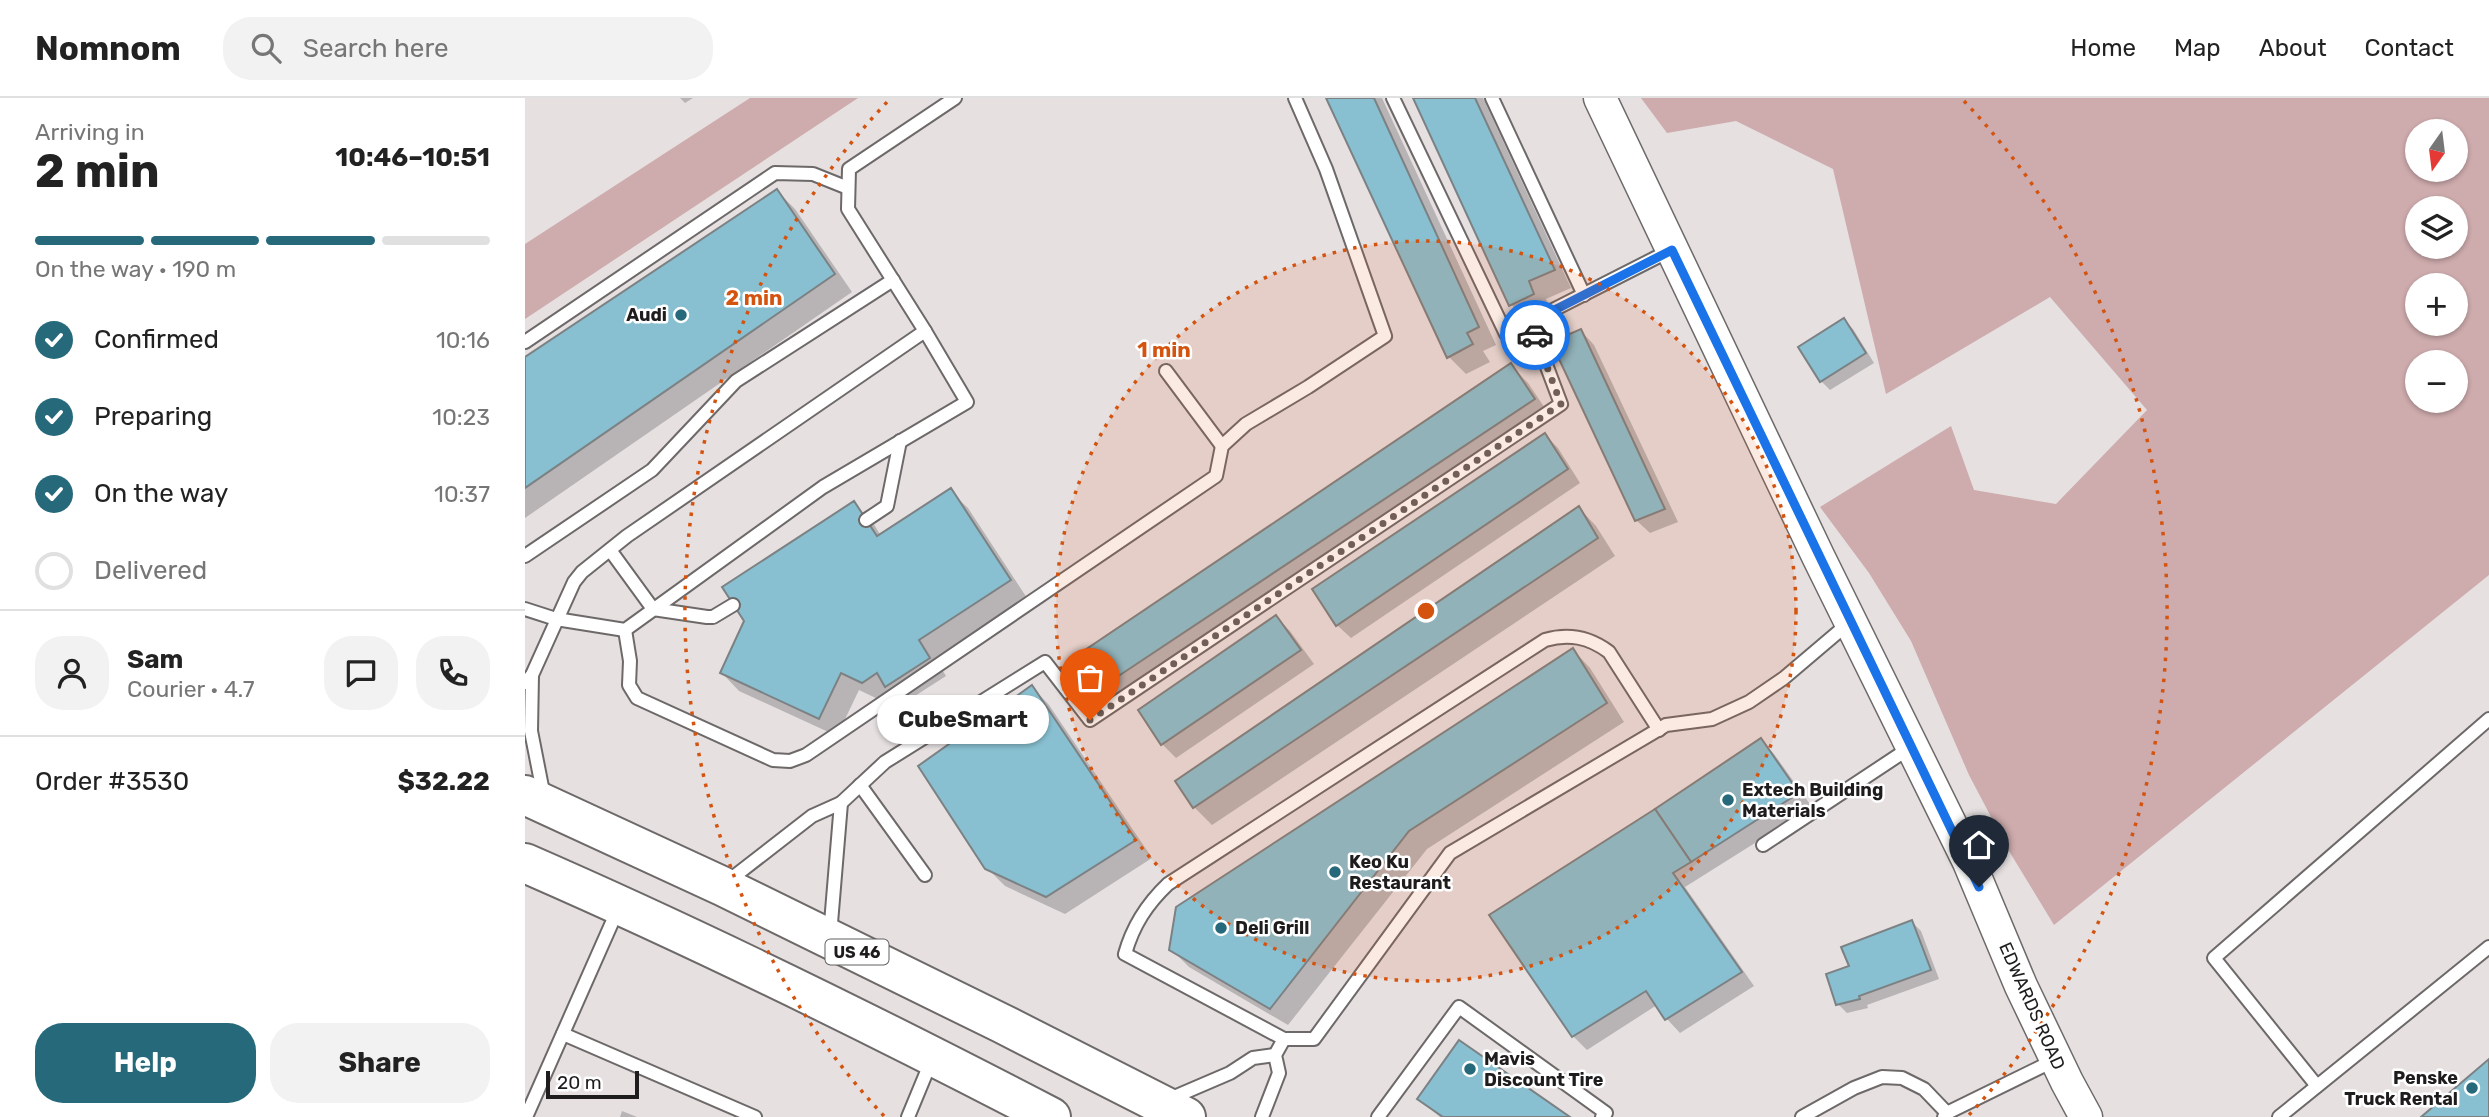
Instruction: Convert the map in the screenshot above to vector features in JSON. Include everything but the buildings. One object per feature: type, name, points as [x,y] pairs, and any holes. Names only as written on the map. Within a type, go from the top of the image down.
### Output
[{"type":"highway","name":"US 46","points":[[535,800],[722,886],[1173,1110]]},
{"type":"highway","points":[[525,863],[620,904],[799,988],[1051,1117]]},
{"type":"street","name":"EDWARDS ROAD","points":[[1600,98],[1850,622],[1969,862],[2021,986],[2086,1117]]},
{"type":"lane","points":[[525,609],[556,619],[625,630],[823,487],[967,402],[848,209],[849,169],[955,98]]},
{"type":"lane","points":[[625,630],[630,661],[629,685],[637,698],[773,760],[790,761],[806,755],[1216,476],[1222,446],[1246,424],[1385,337],[1326,169],[1295,98]]},
{"type":"lane","points":[[1393,98],[1506,334],[1672,250]]},
{"type":"lane","points":[[1492,98],[1584,295]]},
{"type":"lane","points":[[525,342],[775,173],[813,174],[848,188]]},
{"type":"lane","points":[[525,556],[652,470],[736,381],[893,280]]},
{"type":"lane","points":[[722,886],[812,816],[841,803],[885,762],[1045,662],[1090,720],[1561,404],[1531,322]]},
{"type":"lane","points":[[535,800],[529,679],[574,582],[627,536],[925,331]]},
{"type":"lane","points":[[1166,372],[1222,446]]},
{"type":"lane","points":[[866,520],[887,506],[901,441]]},
{"type":"lane","points":[[610,550],[653,609],[713,617],[733,605]]},
{"type":"lane","points":[[1658,730],[1609,652],[1598,643],[1579,637],[1558,636],[1545,640],[1168,884],[1144,911],[1131,934],[1125,954],[1284,1039],[1314,1039],[1450,853],[1658,730],[1666,725],[1712,719],[1732,712],[1784,678],[1850,622]]},
{"type":"lane","points":[[2317,1086],[2214,958],[2489,719]]},
{"type":"lane","points":[[1763,845],[1912,747]]},
{"type":"lane","points":[[860,785],[925,875]]},
{"type":"lane","points":[[830,939],[841,803]]},
{"type":"lane","points":[[526,1117],[620,904]]},
{"type":"lane","points":[[2279,1117],[2489,947]]},
{"type":"lane","points":[[1378,1117],[1459,1007],[1606,1113],[1602,1117]]},
{"type":"lane","points":[[563,1034],[755,1117]]},
{"type":"lane","points":[[1262,1117],[1279,1073],[1275,1055],[1284,1039]]},
{"type":"lane","points":[[1173,1110],[1213,1081],[1253,1058],[1275,1055]]},
{"type":"lane","points":[[908,1117],[933,1056]]},
{"type":"lane","points":[[1802,1117],[1854,1088],[1882,1077],[1902,1079],[1924,1089],[1945,1115],[2056,1059]]},
{"type":"shaded area","points":[[750,98],[858,98],[525,319],[525,244]]},
{"type":"shaded area","points":[[1641,98],[2489,98],[2489,575],[2054,925],[2009,851],[1969,775],[1911,641],[1869,573],[1820,507],[1951,426],[1974,490],[2056,504],[2147,410],[2050,297],[1886,394],[1833,169],[1736,121],[1667,133]]},
{"type":"way so far","points":[[1090,720],[1561,404],[1535,335]]},
{"type":"place","name":"Audi","points":[[681,315]]},
{"type":"place","name":"CubeSmart","points":[[1090,720]]},
{"type":"place","name":"Extech Building Materials","points":[[1728,800]]},
{"type":"place","name":"Keo Ku Restaurant","points":[[1335,872]]},
{"type":"place","name":"Deli Grill","points":[[1221,928]]},
{"type":"place","name":"Mavis Discount Tire","points":[[1470,1069]]},
{"type":"place","name":"Penske Truck Rental","points":[[2472,1088]]},
{"type":"route","points":[[1535,335],[1531,322],[1672,250],[1979,887]]}]
